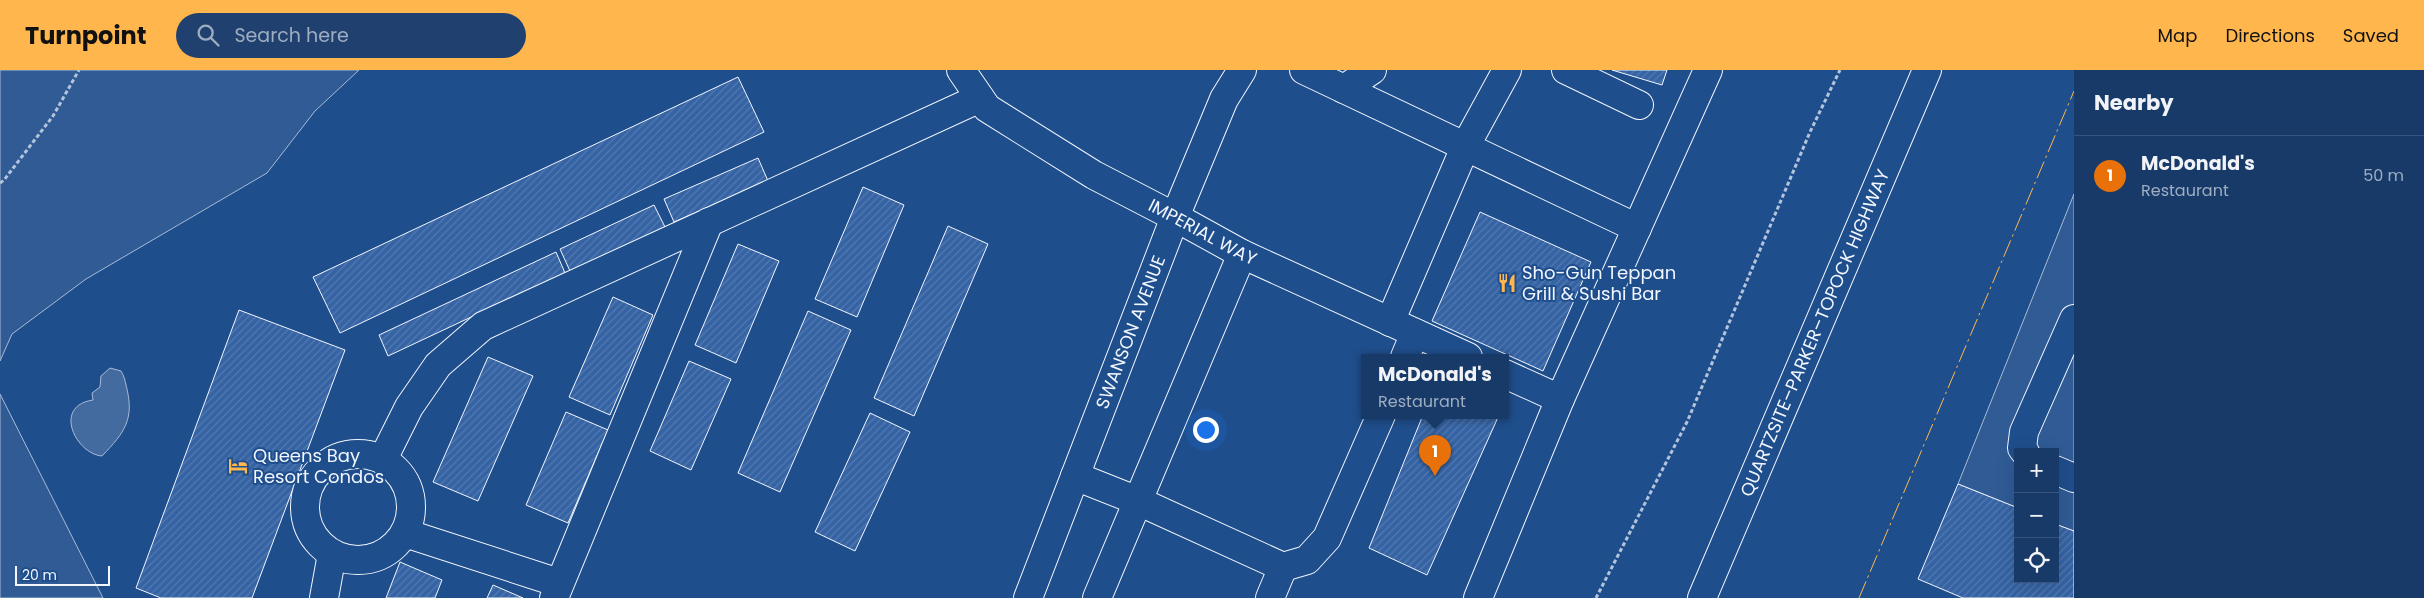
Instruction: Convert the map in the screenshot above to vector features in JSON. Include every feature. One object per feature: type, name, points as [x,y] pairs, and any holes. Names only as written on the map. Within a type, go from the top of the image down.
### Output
[{"type":"main road","name":"IMPERIAL WAY","points":[[961,70],[987,108],[1094,175],[1242,254],[1390,322],[1410,345],[1454,354]]},
{"type":"main road","name":"SWANSON AVENUE","points":[[1028,598],[1175,217],[1224,100],[1242,70]]},
{"type":"main road","points":[[1304,70],[1466,145],[1637,228]]},
{"type":"main road","points":[[1344,89],[1372,70]]},
{"type":"main road","points":[[1390,322],[1466,145],[1507,70]]},
{"type":"main road","points":[[1566,70],[1639,105]]},
{"type":"main road","points":[[1478,598],[1560,399],[1708,70]]},
{"type":"main road","name":"QUARTZSITE–PARKER–TOPOCK HIGHWAY","points":[[1702,598],[1927,70]]},
{"type":"main road","points":[[383,459],[410,407],[438,365],[483,326],[980,98]]},
{"type":"main road","points":[[405,533],[556,591],[710,222]]},
{"type":"main road","points":[[1097,598],[1242,254]]},
{"type":"main road","points":[[2022,448],[2024,432],[2074,319]]},
{"type":"main road","points":[[1509,376],[1560,399]]},
{"type":"main road","points":[[1075,476],[1138,501],[1283,567],[1307,560],[1327,538],[1379,419]]},
{"type":"main road","points":[[363,454],[383,459],[400,473],[409,492],[411,512],[405,533],[392,549],[373,558],[352,561],[332,554],[316,541],[306,522],[304,501],[310,481],[324,465],[342,455],[363,454]]},
{"type":"main road","points":[[2059,472],[2074,478]]},
{"type":"main road","points":[[324,598],[332,554]]},
{"type":"main road","points":[[1270,598],[1283,567]]},
{"type":"path","points":[[0,183],[53,116],[79,70]]},
{"type":"path","points":[[1596,598],[1687,422],[1810,132],[1840,70]]},
{"type":"shaded area","points":[[0,70],[359,70],[315,111],[267,173],[86,279],[12,334],[0,361]]},
{"type":"shaded area","points":[[2074,194],[2074,531],[2059,525],[2059,448],[2014,448],[2014,506],[1958,484]]},
{"type":"shaded area","points":[[110,368],[121,371],[123,375],[129,407],[126,424],[122,432],[102,456],[92,453],[77,439],[72,430],[71,420],[73,411],[81,404],[93,400],[92,393],[100,387],[101,376]]},
{"type":"shaded area","points":[[0,394],[103,598],[0,598]]},
{"type":"building","points":[[1612,70],[1667,70],[1662,85]]},
{"type":"building","points":[[738,77],[764,132],[340,333],[313,277]]},
{"type":"building","points":[[758,158],[768,181],[674,222],[664,199]]},
{"type":"building","points":[[863,187],[904,205],[857,317],[815,299]]},
{"type":"building","points":[[654,205],[665,227],[570,271],[560,249]]},
{"type":"building","points":[[1480,212],[1591,262],[1543,371],[1509,356],[1509,354],[1432,321]]},
{"type":"building","points":[[948,226],[988,244],[914,416],[874,398]]},
{"type":"building","points":[[738,244],[779,261],[736,363],[695,345]]},
{"type":"building","points":[[556,252],[565,273],[388,356],[379,335]]},
{"type":"building","points":[[613,297],[653,315],[610,415],[569,397]]},
{"type":"building","points":[[239,310],[345,350],[252,598],[161,598],[136,588]]},
{"type":"building","points":[[808,311],[851,330],[780,492],[738,473]]},
{"type":"building","points":[[488,357],[533,376],[478,501],[433,482]]},
{"type":"building","points":[[689,361],[731,379],[691,470],[650,451]]},
{"type":"building","points":[[566,412],[608,430],[568,523],[526,505]]},
{"type":"building","points":[[870,413],[910,432],[855,551],[815,532]]},
{"type":"building","points":[[1421,419],[1497,419],[1427,575],[1369,548]]},
{"type":"building","points":[[1958,484],[2014,506],[2014,583],[2059,583],[2059,525],[2074,531],[2074,598],[1963,598],[1918,579]]},
{"type":"building","points":[[400,562],[442,580],[435,598],[386,598]]},
{"type":"building","points":[[493,585],[523,598],[487,598]]},
{"type":"power","points":[[1859,598],[2074,91]]},
{"type":"place","name":"Sho-Gun Teppan Grill & Sushi Bar","points":[[1507,283]]},
{"type":"place","name":"Queens Bay Resort Condos","points":[[238,466]]},
{"type":"place","name":"McDonald's","points":[[1435,476]]}]
